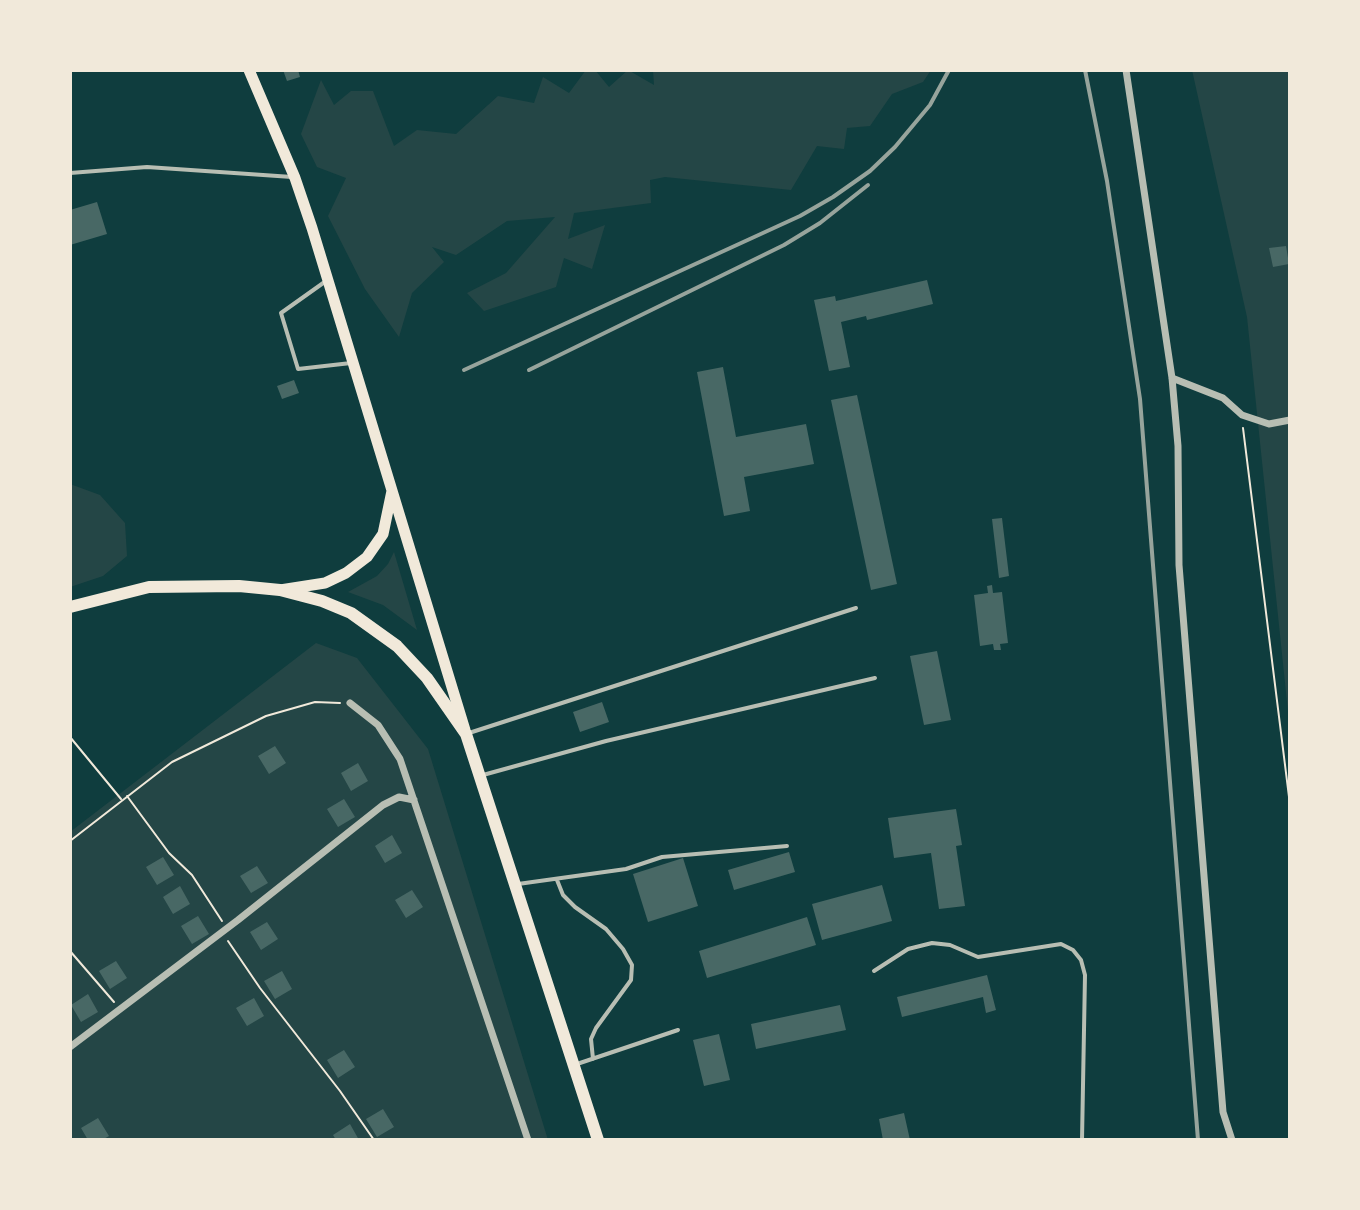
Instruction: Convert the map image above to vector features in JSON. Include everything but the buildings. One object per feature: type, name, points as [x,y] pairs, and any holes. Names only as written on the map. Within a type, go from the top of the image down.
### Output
[{"type":"highway","points":[[70,607],[149,587],[239,586],[280,590],[322,601],[351,613],[375,628],[427,678],[466,734],[598,1140]]},
{"type":"main road","points":[[249,70],[295,178],[466,734]]},
{"type":"main road","points":[[280,590],[325,583],[346,573],[367,557],[383,534],[392,491]]},
{"type":"street","points":[[1126,70],[1172,378],[1178,446],[1180,581],[1223,1112],[1232,1140]]},
{"type":"street","points":[[1172,378],[1223,398],[1242,415],[1269,424],[1290,420]]},
{"type":"street","points":[[350,703],[378,725],[400,759],[528,1140]]},
{"type":"street","points":[[70,1047],[383,805],[399,797],[414,800]]},
{"type":"lane","points":[[70,173],[147,167],[295,178]]},
{"type":"lane","points":[[328,279],[281,313],[298,369],[354,363]]},
{"type":"lane","points":[[466,734],[856,608]]},
{"type":"lane","points":[[481,776],[606,741],[875,678]]},
{"type":"lane","points":[[516,884],[626,869],[662,857],[787,846]]},
{"type":"lane","points":[[557,880],[563,895],[606,929],[632,965],[631,980],[591,1039],[593,1059]]},
{"type":"lane","points":[[874,971],[908,949],[932,943],[950,945],[978,957],[1061,944],[1073,950],[1081,960],[1085,975],[1082,1140]]},
{"type":"lane","points":[[575,1065],[678,1030]]},
{"type":"path","points":[[1242,415],[1290,805]]},
{"type":"path","points":[[70,841],[172,762],[266,716],[315,702],[350,703]]},
{"type":"path","points":[[70,737],[122,800]]},
{"type":"path","points":[[127,796],[169,853],[192,875],[260,988],[374,1140]]},
{"type":"path","points":[[70,951],[120,1009]]},
{"type":"shaded area","points":[[586,70],[595,70],[609,87],[628,70],[654,85],[653,70],[931,70],[923,82],[892,94],[870,126],[847,128],[844,149],[817,146],[791,190],[665,177],[650,180],[651,203],[574,213],[568,239],[605,225],[592,269],[564,258],[556,287],[484,311],[467,293],[506,273],[555,217],[507,221],[456,255],[432,247],[444,262],[412,293],[399,337],[365,289],[328,216],[346,178],[317,167],[301,134],[321,80],[334,105],[351,91],[373,91],[394,146],[417,130],[456,134],[498,96],[534,103],[543,77],[569,93]]},
{"type":"shaded area","points":[[1192,70],[1290,70],[1290,731],[1247,317]]},
{"type":"shaded area","points":[[70,484],[100,495],[125,523],[127,556],[103,576],[70,587]]},
{"type":"shaded area","points":[[394,552],[417,630],[383,605],[348,592],[377,576]]},
{"type":"shaded area","points":[[316,643],[357,658],[428,749],[548,1140],[70,1140],[70,832]]},
{"type":"railway","points":[[464,370],[800,216],[833,197],[870,171],[895,147],[930,105],[949,70]]},
{"type":"railway","points":[[1085,70],[1107,181],[1140,399],[1198,1140]]},
{"type":"railway","points":[[529,370],[784,245],[820,223],[868,185]]}]
